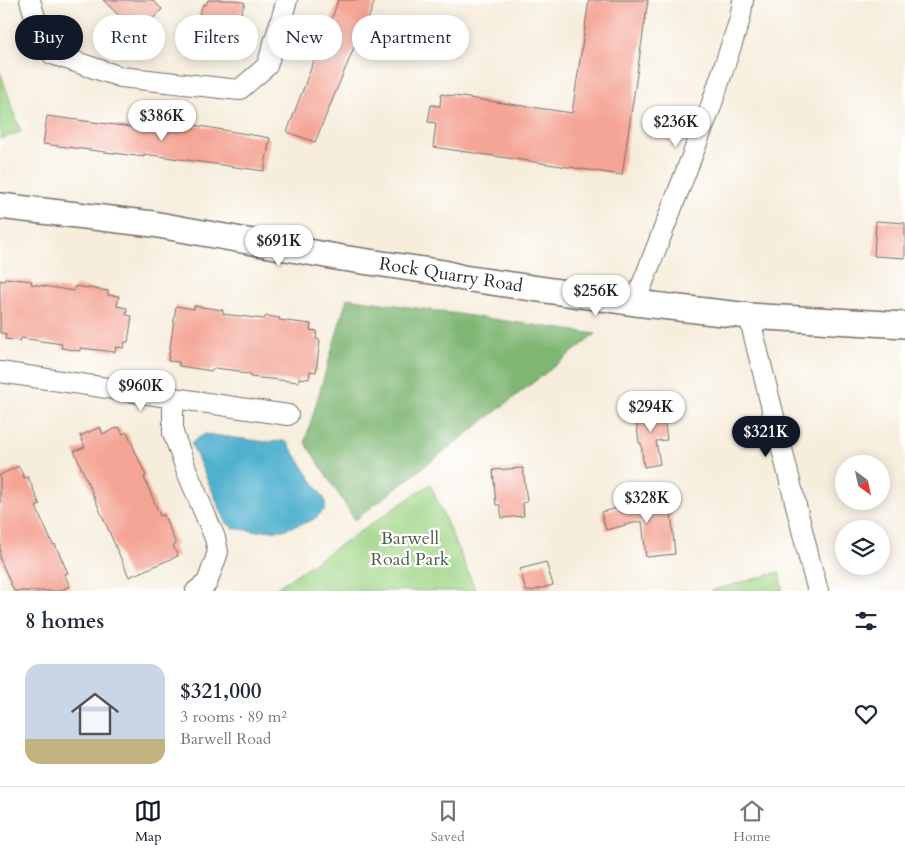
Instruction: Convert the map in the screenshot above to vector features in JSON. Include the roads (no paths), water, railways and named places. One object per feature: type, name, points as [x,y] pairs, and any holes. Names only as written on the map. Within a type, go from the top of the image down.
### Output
[{"type":"main road","name":"Rock Quarry Road","points":[[0,206],[153,224],[463,278],[635,303],[749,316],[905,325]]},
{"type":"street","points":[[30,0],[35,17],[52,54],[121,77],[239,90],[267,66],[287,0]]},
{"type":"street","points":[[635,303],[709,112],[740,19],[743,0]]},
{"type":"street","points":[[749,316],[818,591]]},
{"type":"street","points":[[0,372],[288,415]]},
{"type":"street","points":[[173,399],[173,433],[215,538],[218,552],[207,583],[196,591]]},
{"type":"water","points":[[205,434],[266,442],[286,441],[325,500],[325,509],[313,520],[283,530],[254,531],[233,528],[226,522],[191,443]]},
{"type":"park label","name":"Barwell Road Park","points":[[410,548]]}]
